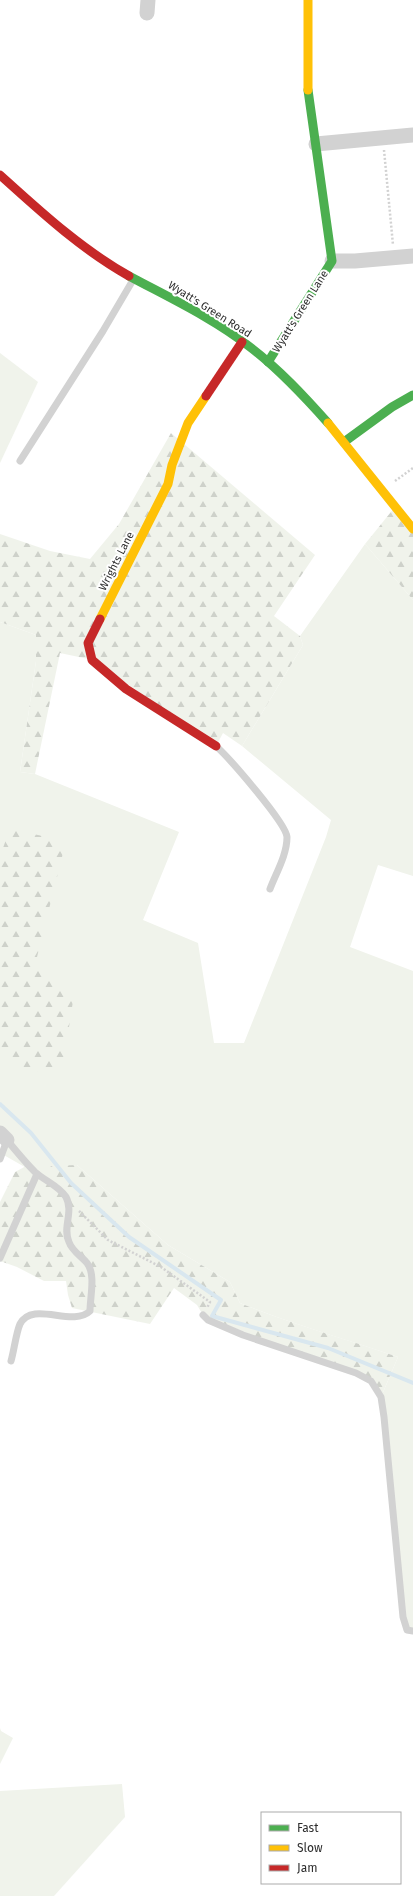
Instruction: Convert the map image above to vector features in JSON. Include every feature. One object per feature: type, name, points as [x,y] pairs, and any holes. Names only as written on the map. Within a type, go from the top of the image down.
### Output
[{"type":"street","name":"Wyatt's Green Lane","points":[[268,362],[332,261],[307,83],[308,0]]},
{"type":"street","points":[[316,144],[413,135]]},
{"type":"street","name":"Wyatt's Green Road","points":[[0,174],[60,230],[100,258],[212,322],[268,362],[308,401],[344,442],[413,528]]},
{"type":"street","name":"Wyatt's Green Lane","points":[[332,261],[355,262],[413,256]]},
{"type":"street","name":"Wrights Lane","points":[[216,746],[126,689],[92,660],[88,643],[168,484],[172,465],[188,423],[242,342]]},
{"type":"street","points":[[344,442],[392,407],[413,395]]},
{"type":"lane","points":[[20,461],[103,331],[134,278]]},
{"type":"lane","points":[[216,746],[278,819],[287,835],[286,850],[270,889]]},
{"type":"lane","points":[[0,1159],[3,1137]]},
{"type":"lane","points":[[3,1137],[37,1174],[60,1190],[66,1198],[69,1208],[66,1234],[68,1242],[74,1251],[88,1264],[90,1270],[90,1311],[85,1315],[78,1317],[37,1314],[28,1316],[20,1324],[12,1361]]},
{"type":"lane","points":[[0,1258],[37,1174]]},
{"type":"lane","points":[[203,1315],[208,1320],[243,1335],[356,1373],[372,1381],[381,1397],[384,1417],[402,1617],[407,1630],[413,1631]]},
{"type":"path","points":[[382,138],[394,258]]},
{"type":"path","points":[[383,492],[391,484],[413,468]]},
{"type":"path","points":[[66,1198],[108,1240],[161,1267],[210,1302],[203,1315]]},
{"type":"green space","points":[[0,353],[38,382],[0,463]]},
{"type":"green space","points":[[171,433],[315,555],[274,616],[300,636],[303,645],[242,746],[223,733],[216,746],[93,660],[60,653],[35,774],[20,772],[36,661],[36,635],[0,622],[0,534],[50,551],[90,559],[119,524]]},
{"type":"green space","points":[[395,507],[413,529],[413,600],[365,544]]},
{"type":"green space","points":[[365,544],[413,600],[413,876],[378,865],[350,947],[413,971],[413,1631],[407,1630],[381,1397],[398,1357],[299,1325],[240,1303],[230,1282],[168,1245],[77,1165],[37,1174],[2,1154],[7,1140],[0,1133],[0,622],[36,635],[36,661],[20,772],[35,774],[179,832],[143,920],[198,943],[214,1043],[244,1043],[326,837],[331,820],[242,746],[303,645],[300,636]]},
{"type":"green space","points":[[10,829],[66,841],[35,965],[73,1001],[63,1066],[28,1073],[0,1056],[0,856]]},
{"type":"green space","points":[[28,1165],[37,1173],[52,1166],[77,1165],[168,1245],[230,1282],[240,1303],[299,1325],[398,1357],[381,1397],[371,1381],[310,1359],[203,1315],[197,1305],[174,1288],[150,1324],[72,1308],[66,1281],[44,1281],[17,1267],[0,1261],[0,1202],[15,1172]]},
{"type":"green space","points":[[0,1728],[1,1731],[13,1738],[0,1764]]},
{"type":"green space","points":[[122,1784],[125,1817],[54,1896],[0,1896],[0,1791]]},
{"type":"waterway","points":[[0,1104],[31,1133],[71,1183],[129,1237],[221,1300],[212,1316],[328,1348],[413,1383]]},
{"type":"traffic: fast","points":[[268,362],[332,261],[308,90]]},
{"type":"traffic: fast","points":[[129,276],[191,309],[221,327],[261,355],[328,423]]},
{"type":"traffic: fast","points":[[344,442],[392,407],[413,395]]},
{"type":"traffic: slow","points":[[308,0],[308,90]]},
{"type":"traffic: slow","points":[[100,619],[168,484],[172,465],[188,423],[206,396]]},
{"type":"traffic: slow","points":[[328,423],[413,529]]},
{"type":"traffic: jam","points":[[0,175],[78,242],[129,276]]},
{"type":"traffic: jam","points":[[206,396],[242,342]]},
{"type":"traffic: jam","points":[[100,619],[88,643],[92,660],[126,689],[216,746]]}]
